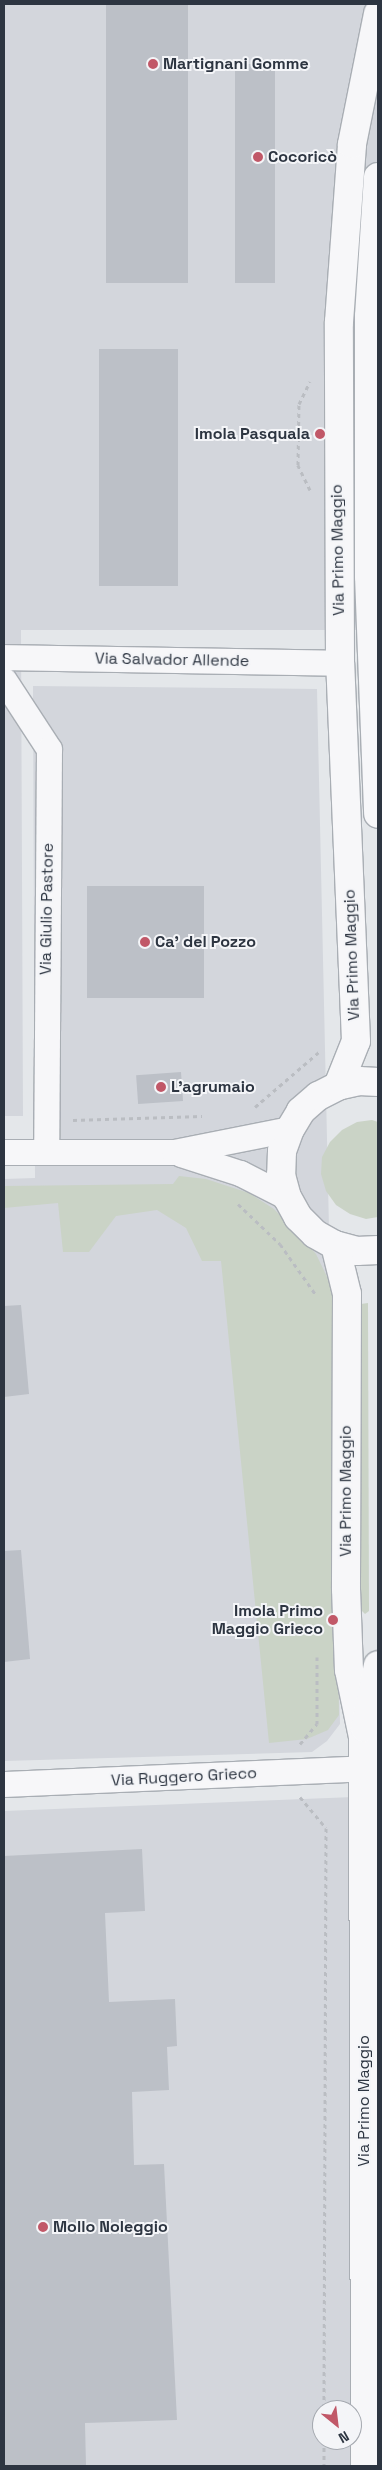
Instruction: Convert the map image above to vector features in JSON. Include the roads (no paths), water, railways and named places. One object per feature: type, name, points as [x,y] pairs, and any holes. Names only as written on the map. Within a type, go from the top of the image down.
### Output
[{"type":"street","name":"Via Primo Maggio","points":[[338,1086],[356,1041],[340,663],[339,322],[352,144],[378,14]]},
{"type":"street","name":"Via Primo Maggio","points":[[378,178],[369,317],[369,576],[377,738],[378,814]]},
{"type":"street","name":"Via Salvador Allende","points":[[4,657],[340,663]]},
{"type":"street","name":"Via Giulio Pastore","points":[[4,680],[49,748],[46,1152]]},
{"type":"street","points":[[378,1082],[359,1081],[338,1086],[318,1096],[301,1111],[290,1130],[282,1151],[281,1175],[286,1197],[298,1217],[314,1234],[335,1245],[357,1251],[378,1250]]},
{"type":"street","points":[[4,1152],[174,1152],[290,1130]]},
{"type":"street","points":[[174,1152],[240,1173],[286,1197]]},
{"type":"street","name":"Via Primo Maggio","points":[[335,1245],[347,1294],[348,1670],[363,1736],[371,2040],[365,2466]]},
{"type":"street","name":"Via Primo Maggio","points":[[363,1736],[378,1665]]},
{"type":"street","name":"Via Ruggero Grieco","points":[[4,1784],[364,1768]]},
{"type":"place","name":"Martignani Gomme","points":[[153,64]]},
{"type":"place","name":"Cocoricò","points":[[258,157]]},
{"type":"place","name":"Imola Pasquala","points":[[320,434]]},
{"type":"place","name":"Ca' del Pozzo","points":[[145,942]]},
{"type":"place","name":"L'agrumaio","points":[[161,1087]]},
{"type":"place","name":"Imola Primo Maggio Grieco","points":[[333,1620]]},
{"type":"place","name":"Mollo Noleggio","points":[[43,2227]]}]
